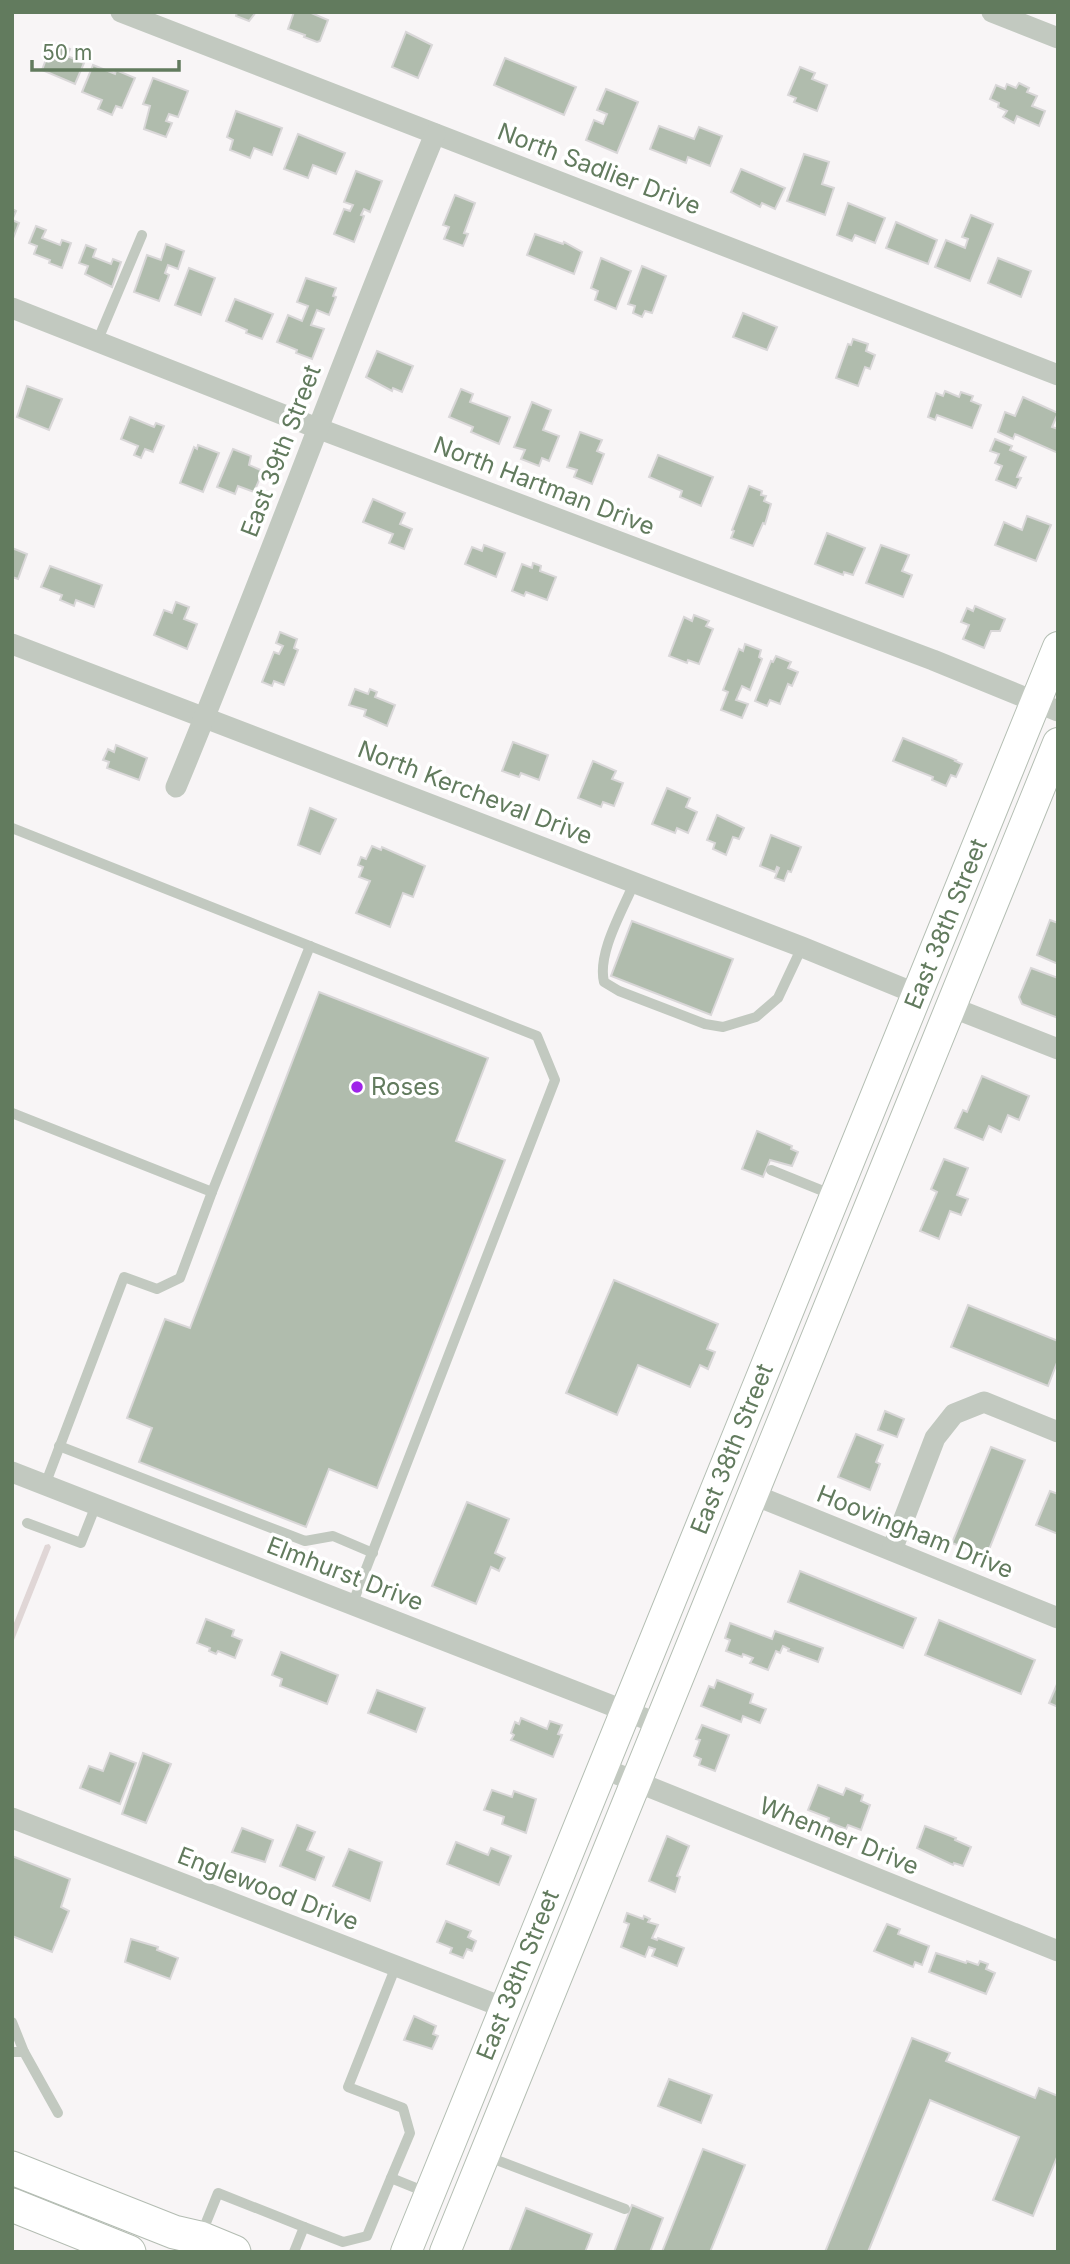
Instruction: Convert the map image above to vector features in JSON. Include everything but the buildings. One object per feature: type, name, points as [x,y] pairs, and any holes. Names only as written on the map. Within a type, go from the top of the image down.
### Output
[{"type":"main road","name":"East 38th Street","points":[[406,2252],[917,994],[1047,707],[1058,647]]},
{"type":"main road","name":"East 38th Street","points":[[445,2252],[1058,743]]},
{"type":"main road","points":[[12,2168],[174,2232],[200,2238],[234,2252]]},
{"type":"main road","points":[[12,2205],[28,2222],[129,2252]]},
{"type":"street","name":"North Sadlier Drive","points":[[121,12],[1058,375]]},
{"type":"street","points":[[992,12],[1058,38]]},
{"type":"street","name":"East 39th Street","points":[[176,787],[374,282],[435,134]]},
{"type":"street","name":"North Hartman Drive","points":[[12,308],[317,428],[933,660],[1047,707]]},
{"type":"street","name":"North Kercheval Drive","points":[[12,644],[802,947],[917,994]]},
{"type":"street","points":[[951,1007],[1058,1049]]},
{"type":"street","points":[[892,1550],[935,1438],[954,1414],[984,1402],[1058,1432]]},
{"type":"street","name":"Elmhurst Drive","points":[[12,1472],[659,1724]]},
{"type":"street","name":"Hoovingham Drive","points":[[752,1494],[1058,1618]]},
{"type":"street","name":"Whenner Drive","points":[[602,1768],[1058,1951]]},
{"type":"street","name":"Englewood Drive","points":[[12,1818],[505,2008]]},
{"type":"lane","points":[[97,342],[142,235]]},
{"type":"lane","points":[[12,828],[537,1036],[555,1080],[352,1605]]},
{"type":"lane","points":[[634,883],[601,969],[604,982],[619,991],[705,1024],[723,1027],[757,1017],[778,998],[802,947]]},
{"type":"lane","points":[[45,1485],[124,1277],[157,1289],[180,1278],[310,946]]},
{"type":"lane","points":[[12,1114],[212,1192]]},
{"type":"lane","points":[[771,1170],[835,1196]]},
{"type":"lane","points":[[59,1446],[305,1541],[333,1536],[373,1553]]},
{"type":"lane","points":[[27,1522],[81,1543],[96,1505]]},
{"type":"lane","points":[[200,2238],[218,2193],[343,2242],[367,2236],[410,2133],[403,2108],[348,2087],[397,1966]]},
{"type":"lane","points":[[12,2022],[18,2052],[58,2113]]},
{"type":"lane","points":[[484,2155],[625,2209]]},
{"type":"lane","points":[[391,2178],[429,2194]]},
{"type":"lane","points":[[294,2252],[304,2227]]},
{"type":"shaded area","points":[[49,1544],[51,1547],[12,1645],[12,1628],[45,1545]]},
{"type":"place","name":"Roses","points":[[357,1087]]}]
